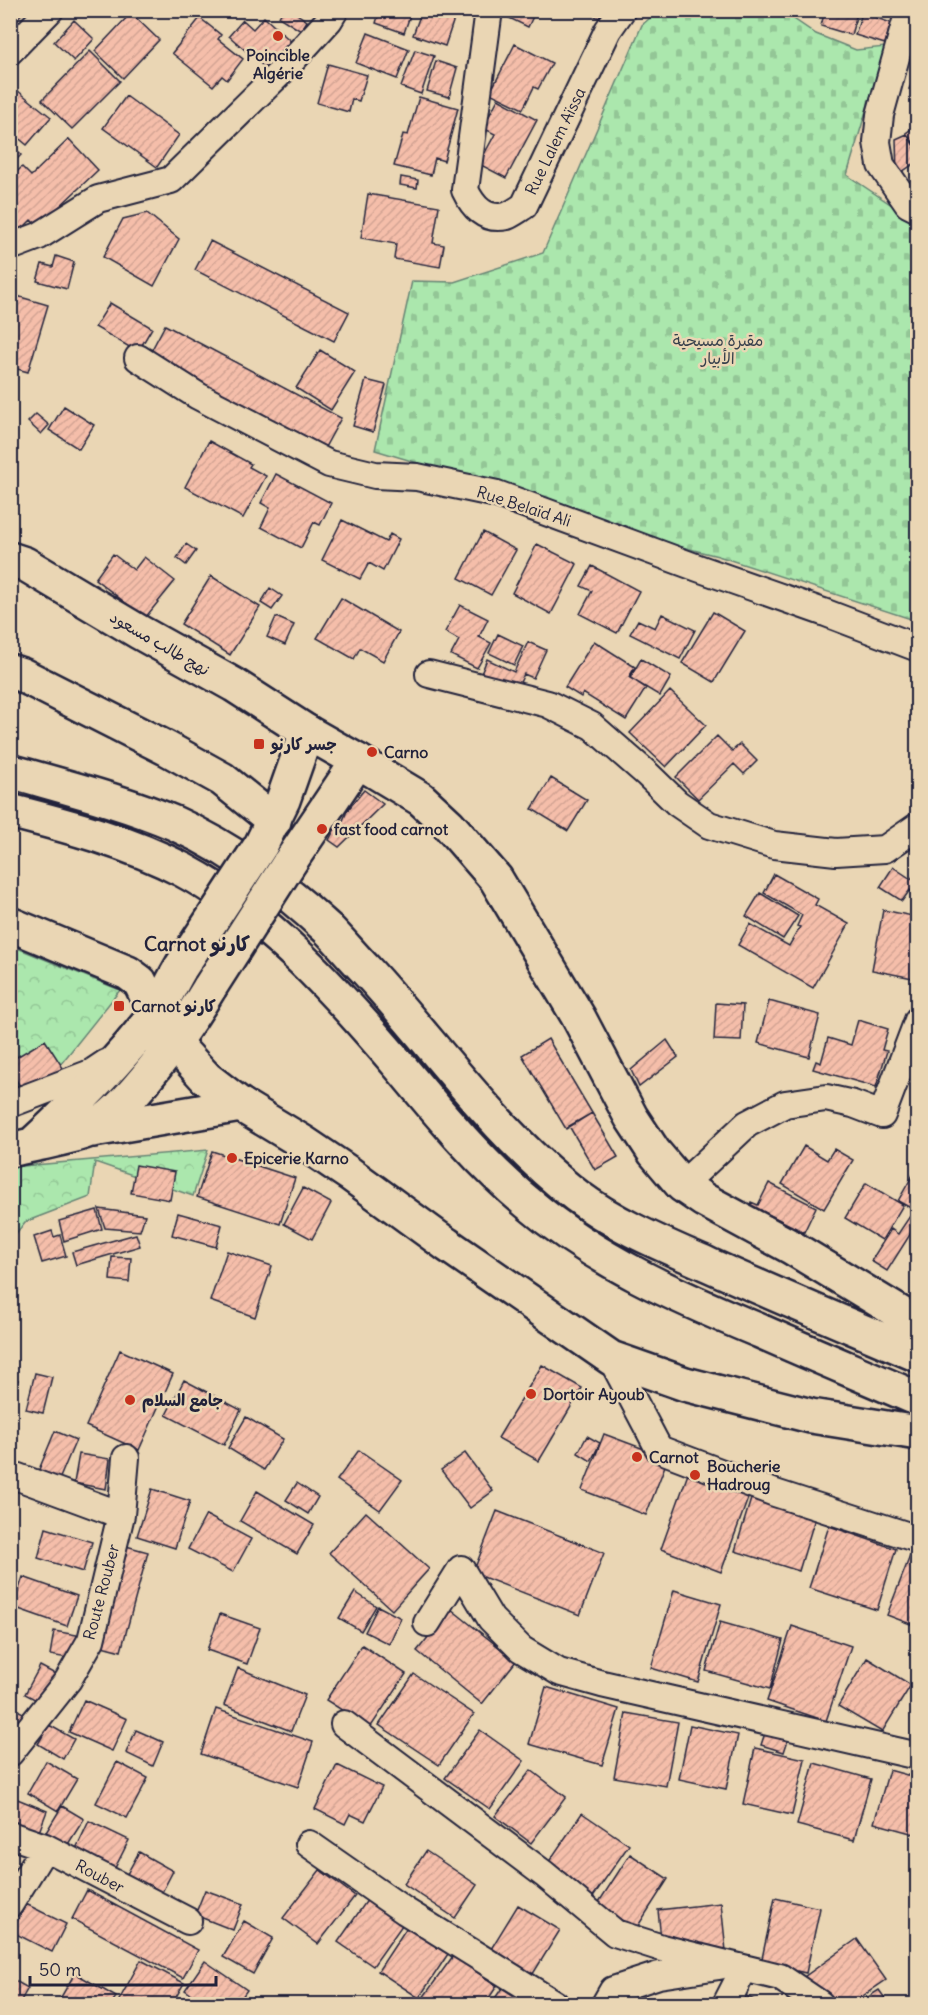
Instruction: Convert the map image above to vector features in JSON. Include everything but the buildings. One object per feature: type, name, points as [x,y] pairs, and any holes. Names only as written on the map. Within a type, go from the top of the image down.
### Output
[{"type":"main road","name":"نهج طالب مسعود","points":[[10,560],[25,564],[234,685],[307,732],[421,799],[449,825],[496,879],[579,1018],[631,1117],[654,1152],[682,1185],[791,1247],[918,1324]]},
{"type":"main road","points":[[10,671],[157,743],[212,774],[267,834],[295,855]]},
{"type":"main road","points":[[22,1147],[81,1098],[127,1049],[154,1014],[177,973],[267,834],[293,774],[307,732]]},
{"type":"main road","points":[[267,834],[313,786],[358,761]]},
{"type":"main road","points":[[89,1131],[112,1114],[134,1093],[173,1042],[358,761]]},
{"type":"main road","points":[[10,771],[139,810],[176,824],[249,866],[281,889],[329,930],[390,996],[525,1151],[578,1196],[612,1218],[647,1238],[918,1354]]},
{"type":"main road","points":[[10,811],[122,843],[156,857],[185,871],[248,914],[293,951],[334,993],[438,1113],[505,1182],[556,1226],[644,1280],[918,1399]]},
{"type":"main road","points":[[10,924],[128,973],[140,982],[154,1014],[173,1042],[206,1078],[241,1105],[350,1174],[446,1244],[611,1358],[685,1384],[800,1413],[918,1433]]},
{"type":"main road","points":[[177,973],[206,994]]},
{"type":"main road","points":[[22,1147],[89,1131],[241,1105]]},
{"type":"street","points":[[10,51],[50,10]]},
{"type":"street","points":[[10,247],[39,236],[98,199],[171,180],[286,67],[329,20],[334,10]]},
{"type":"street","name":"Rue Lalem Aïssa","points":[[489,10],[465,190],[473,206],[488,216],[507,216],[524,206],[608,30],[622,10]]},
{"type":"street","points":[[909,10],[880,116],[877,142],[881,165],[908,204],[918,209]]},
{"type":"street","name":"Rue Belaïd Ali","points":[[138,358],[198,396],[329,464],[375,475],[417,477],[497,494],[918,648]]},
{"type":"street","points":[[429,674],[548,704],[592,726],[676,803],[709,825],[774,845],[836,852],[885,849],[918,826]]},
{"type":"street","points":[[682,1185],[747,1124],[785,1104],[826,1098],[853,1104],[882,1115],[918,1020]]},
{"type":"street","points":[[10,1104],[91,1073],[127,1049]]},
{"type":"street","points":[[611,1358],[659,1449],[775,1493],[918,1539]]},
{"type":"street","name":"Route Rouber","points":[[10,1753],[68,1680],[91,1640],[122,1515],[126,1458]]},
{"type":"street","points":[[10,1474],[122,1515]]},
{"type":"street","points":[[427,1623],[461,1569],[491,1619],[521,1649],[560,1672],[602,1684],[918,1756]]},
{"type":"street","points":[[344,1724],[544,1874],[615,1933],[662,1948],[780,1977],[820,2004]]},
{"type":"street","name":"Rouber","points":[[10,1835],[45,1847],[188,1921]]},
{"type":"street","points":[[309,1844],[405,1911],[555,2004]]},
{"type":"street","points":[[10,1904],[45,1847]]},
{"type":"street","points":[[605,2004],[613,1990],[658,1975],[739,1967]]},
{"type":"street","points":[[726,2004],[739,1967]]},
{"type":"green space","name":"مقبرة مسيحية الأبيار","points":[[658,11],[782,11],[816,34],[856,50],[885,47],[847,175],[917,222],[917,621],[718,556],[653,540],[562,503],[375,450],[412,281],[454,282],[543,253],[642,25]]},
{"type":"green space","points":[[10,945],[120,990],[20,1115],[11,1118]]},
{"type":"green space","points":[[208,1150],[193,1196],[95,1162],[90,1197],[25,1222],[11,1240],[11,1167]]},
{"type":"place","name":"Poincible Algérie","points":[[278,36]]},
{"type":"place","name":"جسر كارنو","points":[[259,744]]},
{"type":"place","name":"Carno","points":[[372,752]]},
{"type":"place","name":"fast food carnot","points":[[322,829]]},
{"type":"place","name":"Carnot كارنو","points":[[119,1006]]},
{"type":"place","name":"Epicerie Karno","points":[[232,1158]]},
{"type":"place","name":"Dortoir Ayoub","points":[[531,1394]]},
{"type":"place","name":"جامع السلام","points":[[130,1400]]},
{"type":"place","name":"Carnot","points":[[637,1457]]},
{"type":"place","name":"Boucherie Hadroug","points":[[695,1475]]},
{"type":"district","name":"Carnot كارنو","points":[[197,943]]}]
